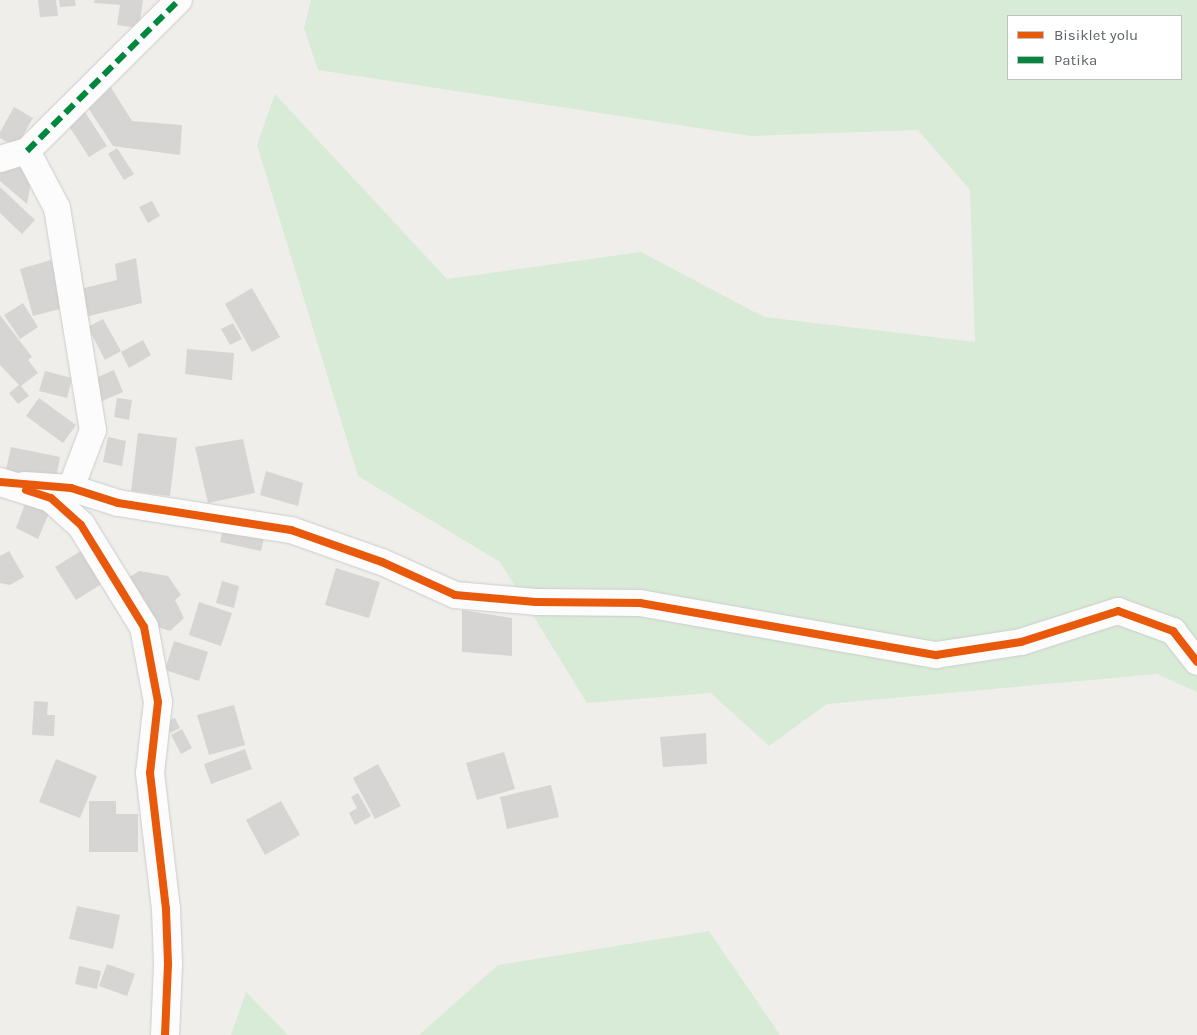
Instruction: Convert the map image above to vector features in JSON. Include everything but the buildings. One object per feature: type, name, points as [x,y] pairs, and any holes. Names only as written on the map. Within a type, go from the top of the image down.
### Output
[{"type":"street","points":[[0,159],[28,151],[179,0]]},
{"type":"street","points":[[28,151],[57,208],[93,430],[71,488]]},
{"type":"street","points":[[4,483],[71,488],[118,503],[291,530],[382,562],[455,595],[536,602],[640,603],[936,654],[1021,642],[1118,611],[1173,631],[1197,662]]},
{"type":"street","points":[[4,483],[51,498],[81,525],[144,628],[158,702],[150,773],[166,909],[168,964],[165,1035]]},
{"type":"green space","points":[[311,0],[1197,0],[1197,692],[1157,674],[827,704],[769,746],[711,693],[587,703],[500,562],[358,476],[257,145],[275,94],[447,279],[641,252],[764,317],[975,342],[970,190],[918,130],[751,136],[318,70],[304,28]]},
{"type":"green space","points":[[709,931],[780,1035],[419,1035],[498,965]]},
{"type":"green space","points":[[246,992],[288,1035],[231,1035]]},
{"type":"marked path","points":[[27,151],[179,0]]},
{"type":"cycle path","points":[[0,482],[71,488],[118,503],[291,530],[382,562],[455,595],[536,602],[640,603],[936,655],[1021,642],[1118,611],[1173,631],[1197,662]]},
{"type":"cycle path","points":[[26,490],[51,498],[81,525],[144,627],[158,702],[150,773],[166,909],[168,964],[165,1035]]}]
